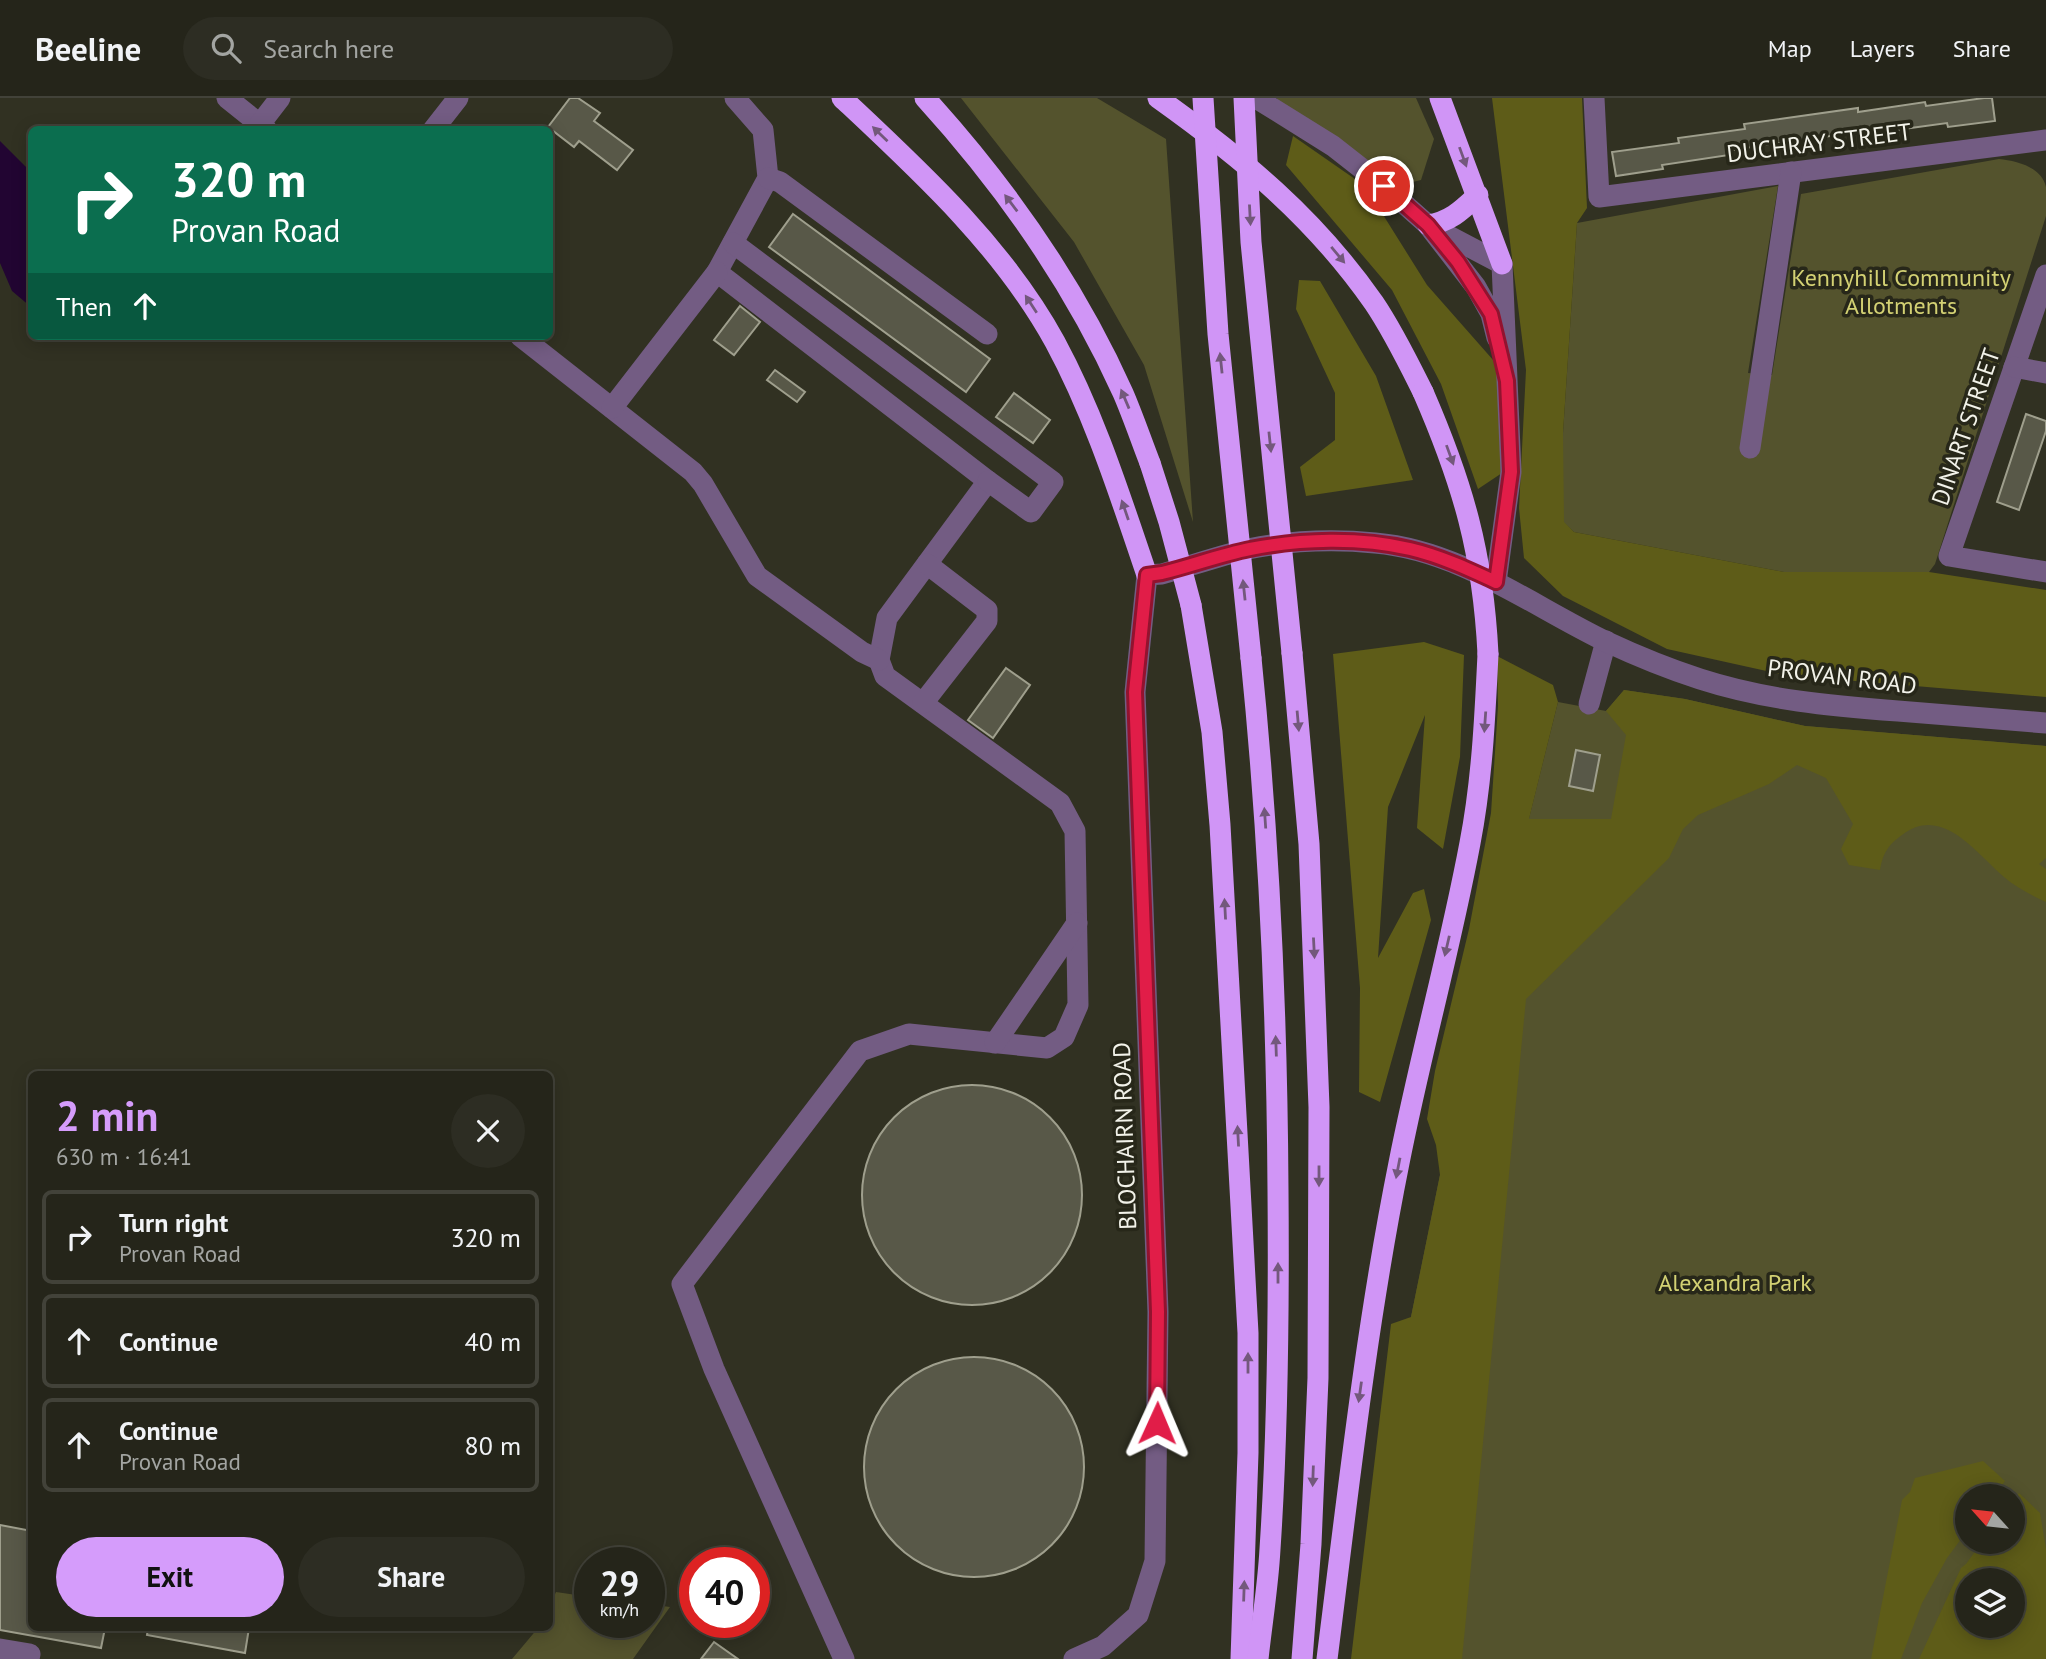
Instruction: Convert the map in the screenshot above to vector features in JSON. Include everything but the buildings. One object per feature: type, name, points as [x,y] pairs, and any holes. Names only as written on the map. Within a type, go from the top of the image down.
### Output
[{"type":"highway","points":[[842,98],[971,225],[1022,291],[1048,332],[1106,455],[1147,575]]},
{"type":"highway","points":[[925,98],[1032,230],[1062,278],[1124,394],[1169,522],[1191,605],[1212,732],[1220,825],[1248,1333],[1248,1453],[1241,1659]]},
{"type":"highway","points":[[1158,98],[1278,191],[1317,231],[1375,304],[1423,392],[1449,450],[1471,523],[1484,591],[1488,654],[1482,764],[1471,842],[1399,1162],[1376,1290],[1349,1471],[1327,1659]]},
{"type":"highway","points":[[1203,98],[1218,334],[1259,734],[1273,945],[1278,1287],[1275,1447],[1270,1550],[1258,1659]]},
{"type":"highway","points":[[1244,98],[1255,293],[1309,844],[1319,1107],[1318,1378],[1311,1544],[1302,1659]]},
{"type":"highway","points":[[1440,98],[1502,264]]},
{"type":"highway","points":[[1428,225],[1450,219],[1478,195]]},
{"type":"street","points":[[227,98],[262,126]]},
{"type":"street","points":[[264,126],[280,98]]},
{"type":"street","points":[[436,126],[458,98]]},
{"type":"street","points":[[612,408],[717,272],[768,178],[763,130],[735,98]]},
{"type":"street","points":[[1256,98],[1333,146],[1428,225],[1458,262],[1491,314],[1507,381]]},
{"type":"street","name":"DUCHRAY STREET","points":[[1594,98],[1599,197],[2046,140]]},
{"type":"street","points":[[1750,448],[1791,172]]},
{"type":"street","points":[[768,178],[780,182],[988,334]]},
{"type":"street","points":[[1428,225],[1502,264],[1511,472],[1496,582]]},
{"type":"street","points":[[717,272],[1031,512],[1052,482],[733,243]]},
{"type":"street","name":"DINART STREET","points":[[2046,275],[1949,556],[2046,572]]},
{"type":"street","points":[[525,340],[693,472],[704,484],[757,576],[862,652],[878,660]]},
{"type":"street","points":[[2014,367],[2046,373]]},
{"type":"street","points":[[844,1659],[714,1369],[682,1284],[860,1051],[909,1034],[1047,1048],[1064,1037],[1078,1006],[1075,831],[1060,803],[885,676],[878,660],[887,618],[988,481]]},
{"type":"street","name":"PROVAN ROAD","points":[[1147,575],[1249,549],[1308,542],[1376,543],[1451,562],[1496,582],[1606,641],[1700,679],[1744,691],[1809,704],[2046,723]]},
{"type":"street","points":[[923,703],[987,621],[987,610],[927,564]]},
{"type":"street","name":"BLOCHAIRN ROAD","points":[[1073,1659],[1103,1646],[1138,1615],[1155,1561],[1158,1312],[1135,692],[1147,575]]},
{"type":"street","points":[[1589,704],[1606,641]]},
{"type":"street","points":[[995,1043],[1077,923]]},
{"type":"street","points":[[0,1649],[30,1654],[30,1659]]},
{"type":"green space","points":[[961,98],[1097,98],[1166,139],[1193,522],[1144,365],[1074,242]]},
{"type":"green space","points":[[1277,98],[1416,98],[1434,139],[1421,180],[1396,186],[1277,101]]},
{"type":"green space","name":"Kennyhill Community Allotments","points":[[1999,159],[2020,163],[2039,174],[2046,187],[2046,216],[1935,564],[1929,572],[1784,572],[1574,532],[1563,522],[1563,433],[1577,223],[1778,186],[1748,373],[1772,375],[1801,194]]},
{"type":"green space","name":"Alexandra Park","points":[[1624,690],[1685,699],[1805,726],[2046,746],[2046,1659],[1362,1659],[1411,1317],[1440,1175],[1558,702],[1606,711]]},
{"type":"green space","points":[[556,1592],[574,1595],[574,1638],[648,1638],[633,1659],[512,1659],[535,1631],[553,1631],[553,1598]]},
{"type":"shaded area","points":[[1492,98],[1582,98],[1587,208],[1577,223],[1563,433],[1564,522],[1574,532],[1784,572],[1929,572],[2046,590],[2046,697],[1784,675],[1667,649],[1563,596],[1524,558],[1519,508],[1526,370]]},
{"type":"shaded area","points":[[1293,136],[1365,186],[1427,285],[1501,369],[1502,473],[1478,489],[1441,384],[1392,290],[1286,165]]},
{"type":"shaded area","points":[[0,141],[28,169],[28,304],[12,291],[0,263]]},
{"type":"shaded area","points":[[1299,280],[1320,281],[1376,376],[1413,480],[1306,496],[1300,467],[1335,440],[1335,393],[1296,309]]},
{"type":"shaded area","points":[[1424,642],[1464,655],[1460,757],[1443,849],[1417,828],[1425,715],[1388,807],[1378,958],[1413,893],[1424,889],[1431,920],[1380,1102],[1359,1092],[1360,988],[1333,654]]},
{"type":"shaded area","points":[[1497,656],[1553,685],[1558,702],[1529,819],[1611,819],[1626,735],[1606,711],[1624,690],[1685,699],[1805,726],[2046,746],[2046,858],[2039,864],[2046,869],[2046,902],[2009,881],[1958,835],[1931,825],[1917,827],[1897,839],[1887,850],[1880,870],[1849,865],[1841,849],[1853,824],[1826,778],[1797,765],[1769,784],[1698,815],[1683,829],[1669,858],[1526,999],[1462,1659],[1351,1659],[1391,1324],[1411,1317],[1440,1175],[1436,1145],[1427,1119],[1435,1071],[1469,929],[1491,813],[1498,706]]},
{"type":"shaded area","points":[[1983,1461],[2005,1481],[2003,1484],[1955,1484],[1955,1547],[1922,1603],[1901,1659],[1871,1659],[1902,1500],[1910,1492],[1915,1478]]},
{"type":"shaded area","points":[[2025,1499],[2040,1513],[2046,1549],[2046,1659],[1919,1659],[1955,1581],[1955,1638],[2025,1638],[2025,1568],[1961,1568],[1973,1554],[2025,1554]]},
{"type":"route","points":[[1157,1423],[1158,1312],[1135,692],[1147,575],[1249,549],[1308,542],[1342,542],[1376,543],[1412,550],[1451,562],[1496,582],[1511,472],[1507,381],[1491,314],[1476,287],[1428,225],[1384,186]]}]
